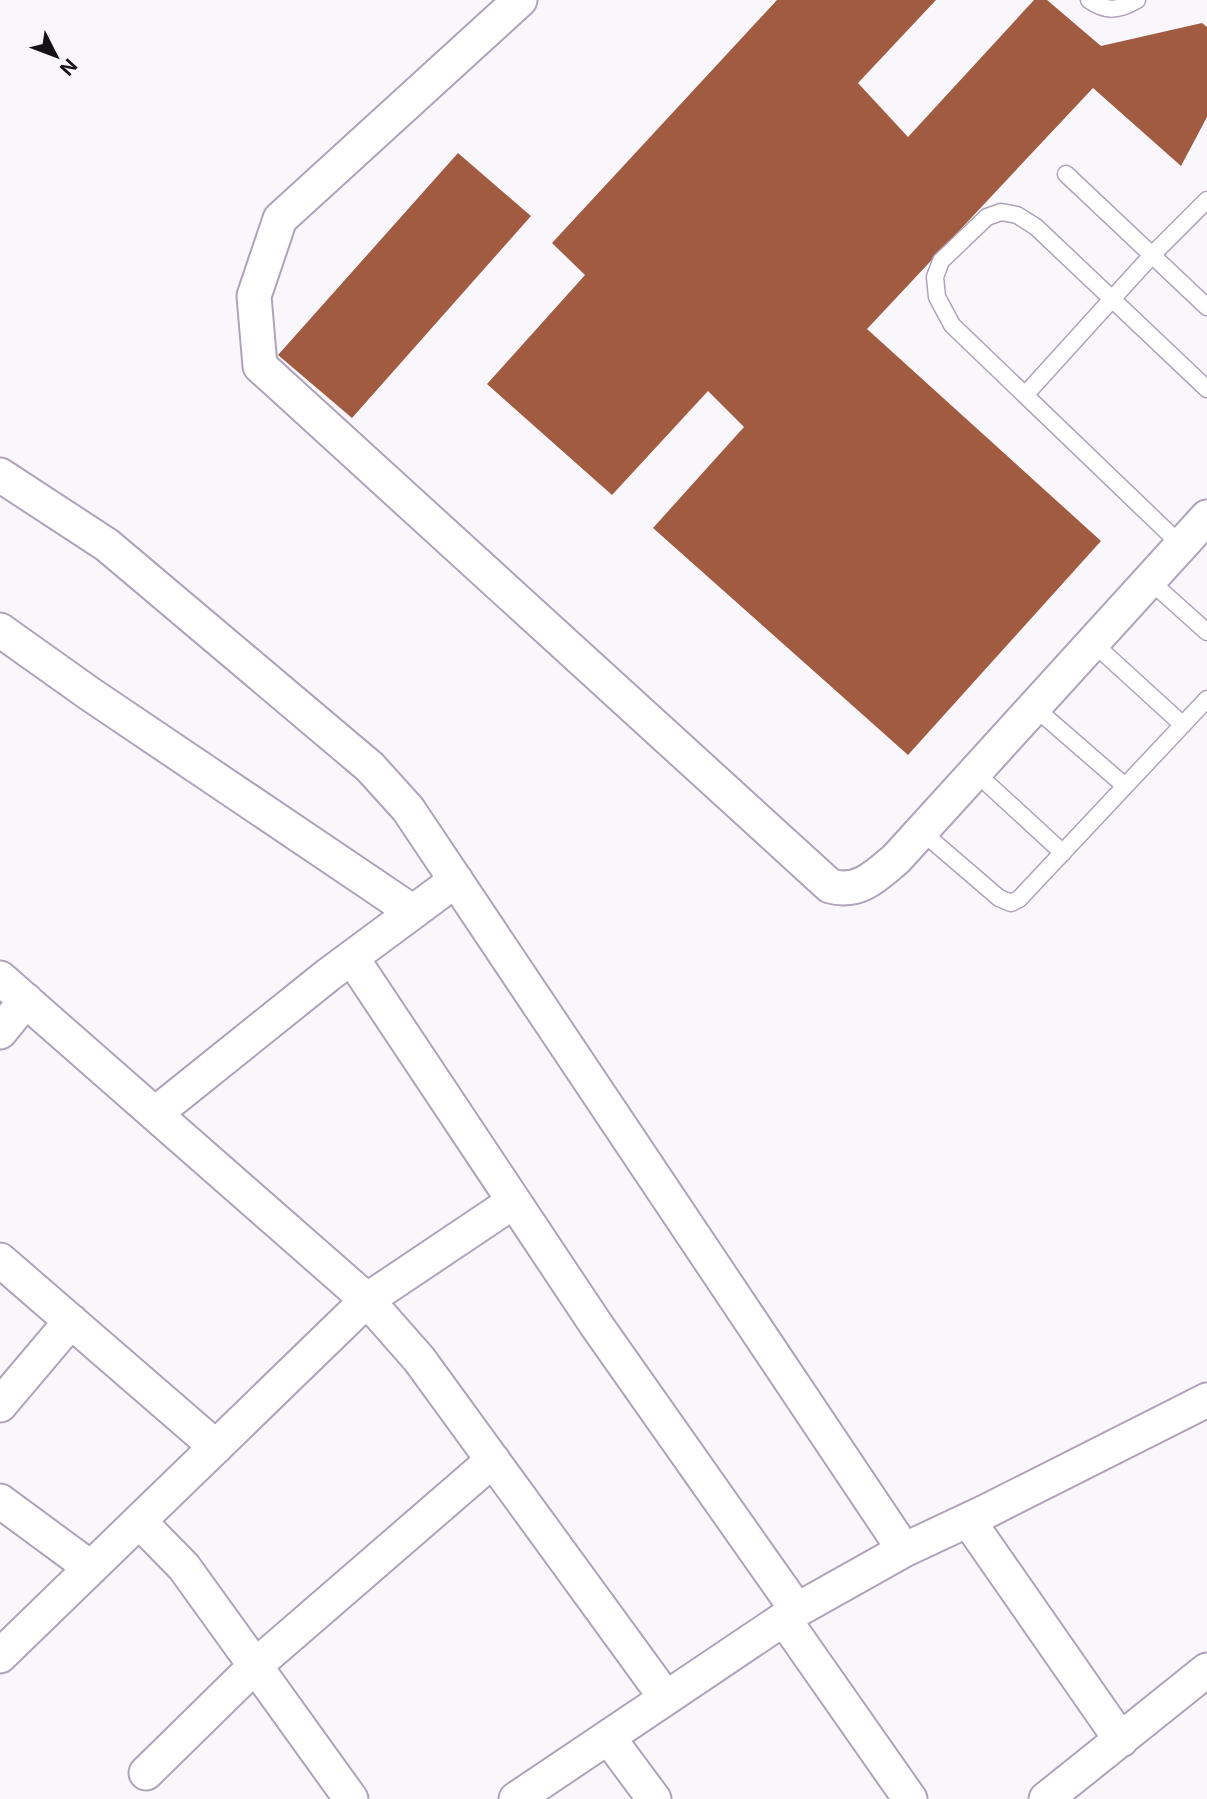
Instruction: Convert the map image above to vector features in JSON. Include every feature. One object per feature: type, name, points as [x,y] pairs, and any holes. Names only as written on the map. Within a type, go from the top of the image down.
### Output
[{"type":"street","points":[[520,0],[280,219],[254,296],[260,366],[830,886],[848,888],[869,882],[896,859],[1207,517]]},
{"type":"street","points":[[0,475],[107,545],[370,767],[408,809],[904,1550]]},
{"type":"street","points":[[0,630],[90,694],[413,912]]},
{"type":"street","points":[[156,1114],[352,958],[456,880]]},
{"type":"street","points":[[352,958],[790,1614],[910,1799]]},
{"type":"street","points":[[0,978],[367,1300],[419,1359],[666,1698]]},
{"type":"street","points":[[0,1032],[26,1000]]},
{"type":"street","points":[[0,1656],[367,1300],[513,1202]]},
{"type":"street","points":[[0,1260],[216,1447]]},
{"type":"street","points":[[0,1405],[71,1321]]},
{"type":"street","points":[[516,1799],[790,1614],[904,1550],[1207,1400]]},
{"type":"street","points":[[146,1773],[255,1666],[493,1460]]},
{"type":"street","points":[[0,1501],[91,1568]]},
{"type":"street","points":[[968,1520],[1121,1740]]},
{"type":"street","points":[[139,1521],[184,1567],[351,1799]]},
{"type":"street","points":[[1046,1799],[1207,1670]]},
{"type":"street","points":[[608,1737],[654,1799]]},
{"type":"lane","points":[[1089,0],[1101,8],[1123,9],[1137,0]]},
{"type":"lane","points":[[1066,174],[1207,307]]},
{"type":"lane","points":[[1025,395],[1152,255],[1207,200]]},
{"type":"lane","points":[[1181,545],[952,325],[937,297],[936,277],[941,261],[986,217],[1001,212],[1017,215],[1036,226],[1207,389]]},
{"type":"lane","points":[[1149,580],[1207,632]]},
{"type":"lane","points":[[1093,642],[1183,725]]},
{"type":"lane","points":[[920,831],[999,898],[1011,903],[1020,899],[1207,699]]},
{"type":"lane","points":[[1034,707],[1125,786]]},
{"type":"lane","points":[[975,772],[1063,853]]},
{"type":"building","points":[[777,0],[936,0],[858,83],[908,137],[1034,0],[1047,0],[1101,46],[1202,23],[1207,27],[1207,117],[1181,166],[1093,88],[867,329],[1101,541],[908,755],[653,528],[744,427],[708,391],[612,495],[487,384],[585,275],[552,243]]},
{"type":"building","points":[[458,153],[531,216],[352,418],[278,355]]}]
